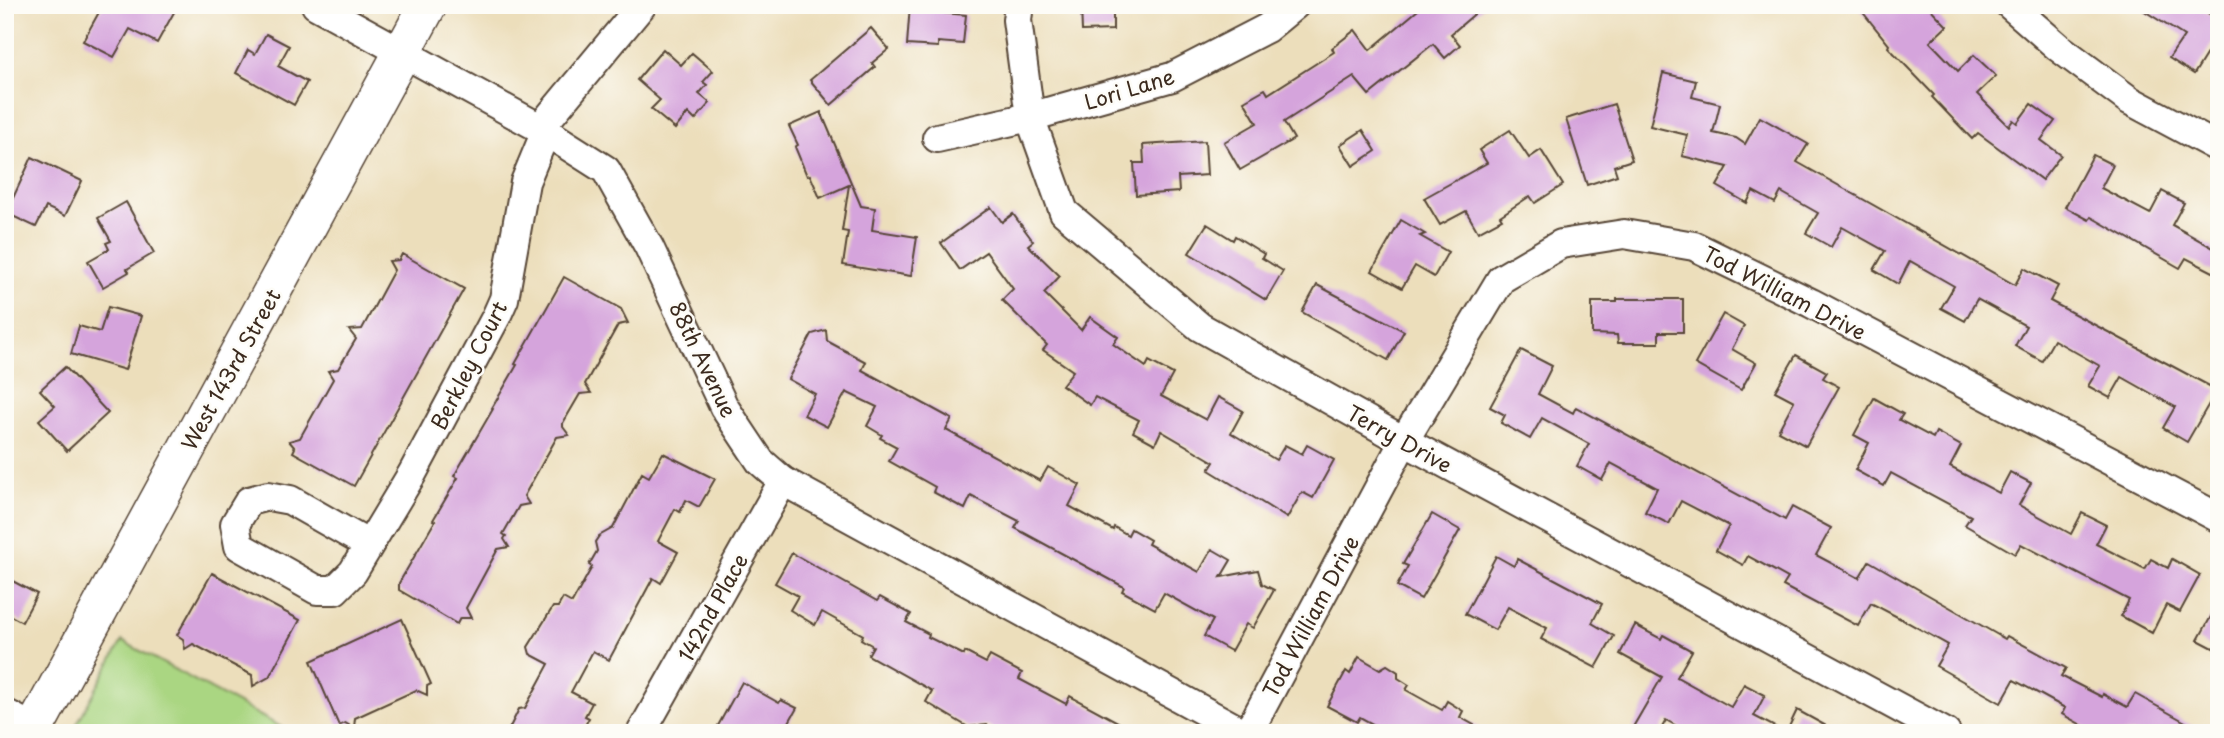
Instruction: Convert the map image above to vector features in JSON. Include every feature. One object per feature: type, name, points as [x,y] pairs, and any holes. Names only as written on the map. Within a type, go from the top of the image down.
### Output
[{"type":"main road","name":"West 143rd Street","points":[[28,727],[428,5]]},
{"type":"street","name":"88th Avenue","points":[[316,5],[543,130],[606,170],[649,247],[724,407],[760,461],[783,481],[1246,733]]},
{"type":"street","name":"Berkley Court","points":[[369,545],[412,474],[504,299],[525,182],[543,130],[642,5]]},
{"type":"street","name":"Terry Drive","points":[[1018,5],[1017,20],[1030,117],[1064,212],[1200,327],[1404,441],[1946,733]]},
{"type":"street","name":"Lori Lane","points":[[937,138],[1030,117],[1172,78],[1267,28],[1295,5]]},
{"type":"street","points":[[2010,5],[2058,47],[2129,100],[2219,148]]},
{"type":"street","name":"Tod William Drive","points":[[1246,733],[1404,441],[1501,279],[1561,244],[1624,234],[1695,246],[1811,303],[2219,518]]},
{"type":"street","name":"142nd Place","points":[[641,733],[783,481]]},
{"type":"green space","points":[[122,641],[292,733],[72,733]]},
{"type":"building","points":[[103,5],[178,5],[157,43],[130,29],[114,57],[83,41]]},
{"type":"building","points":[[910,5],[945,5],[944,13],[966,15],[963,44],[938,42],[938,47],[907,45]]},
{"type":"building","points":[[1081,5],[1113,5],[1113,30],[1082,31]]},
{"type":"building","points":[[1424,5],[1485,5],[1451,34],[1460,45],[1445,58],[1433,44],[1369,95],[1354,77],[1284,122],[1294,139],[1240,170],[1224,142],[1257,123],[1244,101],[1265,89],[1268,94],[1334,52],[1332,48],[1355,30],[1370,50]]},
{"type":"building","points":[[1857,5],[1927,5],[1947,26],[1930,42],[1958,71],[1974,55],[1996,76],[1977,94],[2009,126],[2013,120],[2017,123],[2031,104],[2055,121],[2041,140],[2061,155],[2042,180],[1978,133],[1972,139],[1888,47]]},
{"type":"building","points":[[2135,5],[2195,5],[2219,20],[2219,34],[2194,74],[2169,58],[2184,36]]},
{"type":"building","points":[[871,28],[889,49],[872,63],[875,67],[831,105],[810,80]]},
{"type":"building","points":[[266,34],[289,46],[278,66],[307,82],[294,105],[236,73],[248,50],[255,54]]},
{"type":"building","points":[[663,49],[681,65],[692,53],[713,71],[703,82],[707,85],[699,94],[710,103],[695,120],[688,113],[675,129],[651,109],[660,100],[637,80]]},
{"type":"building","points":[[1663,73],[1696,81],[1692,97],[1720,104],[1713,133],[1736,138],[1745,144],[1760,117],[1808,144],[1797,162],[2015,285],[2024,268],[2058,286],[2050,301],[2217,390],[2187,442],[2163,428],[2175,407],[2122,377],[2110,398],[2088,386],[2100,366],[2054,340],[2042,361],[2015,346],[2026,326],[1977,299],[1965,321],[1941,308],[1954,286],[1910,261],[1898,284],[1874,270],[1885,251],[1842,227],[1831,247],[1806,233],[1818,213],[1781,192],[1775,203],[1753,191],[1747,203],[1717,186],[1728,167],[1682,156],[1687,135],[1650,126]]},
{"type":"building","points":[[1614,104],[1632,160],[1614,166],[1617,175],[1587,185],[1566,119]]},
{"type":"building","points":[[821,112],[861,206],[875,208],[872,230],[917,237],[911,276],[843,265],[848,232],[842,231],[849,185],[820,198],[810,175],[807,176],[789,126]]},
{"type":"building","points":[[1363,130],[1376,151],[1353,166],[1340,145]]},
{"type":"building","points":[[1510,130],[1529,158],[1541,150],[1563,185],[1535,203],[1530,196],[1500,216],[1502,219],[1478,232],[1466,211],[1440,225],[1424,198],[1487,163],[1479,150]]},
{"type":"building","points":[[1205,141],[1207,175],[1178,177],[1179,192],[1136,195],[1134,163],[1144,163],[1143,145]]},
{"type":"building","points":[[2093,155],[2113,165],[2101,188],[2150,214],[2162,191],[2184,203],[2172,225],[2219,251],[2219,275],[2186,258],[2180,268],[2091,217],[2089,220],[2065,207]]},
{"type":"building","points":[[32,157],[82,181],[65,216],[46,207],[36,227],[6,213]]},
{"type":"building","points":[[126,202],[154,253],[103,287],[88,261],[109,249],[106,243],[111,241],[98,218]]},
{"type":"building","points":[[991,207],[1002,222],[1013,214],[1033,241],[1028,245],[1060,276],[1044,293],[1081,330],[1090,317],[1118,337],[1113,344],[1146,367],[1149,361],[1173,374],[1161,396],[1206,420],[1218,397],[1243,411],[1231,433],[1276,460],[1285,445],[1302,454],[1307,445],[1334,460],[1313,498],[1302,492],[1287,518],[1209,470],[1214,462],[1161,431],[1155,444],[1133,432],[1139,420],[1095,397],[1090,405],[1062,385],[1073,371],[1043,350],[1047,345],[1002,300],[1013,289],[986,252],[960,270],[941,243]]},
{"type":"building","points":[[1401,220],[1425,234],[1420,236],[1448,252],[1434,277],[1415,266],[1402,288],[1372,271]]},
{"type":"building","points":[[1207,224],[1233,240],[1235,236],[1264,254],[1262,258],[1283,271],[1266,300],[1189,253]]},
{"type":"building","points":[[402,254],[464,289],[354,486],[293,452],[295,448],[289,441],[300,438],[333,379],[328,371],[338,369],[356,339],[349,330],[362,329],[394,270],[389,261],[399,260]]},
{"type":"building","points":[[564,277],[621,309],[628,323],[618,325],[585,384],[591,393],[580,394],[563,423],[569,435],[557,437],[524,496],[529,504],[519,506],[503,534],[509,547],[498,549],[466,608],[471,618],[460,618],[457,624],[399,590],[399,583],[458,478],[454,476]]},
{"type":"building","points":[[1317,285],[1404,331],[1388,360],[1302,312]]},
{"type":"building","points":[[1617,299],[1683,299],[1683,332],[1659,332],[1659,343],[1618,343],[1617,335],[1592,334],[1592,302],[1617,302]]},
{"type":"building","points":[[108,307],[141,316],[125,370],[71,354],[79,326],[100,332]]},
{"type":"building","points":[[1723,314],[1744,326],[1732,349],[1756,363],[1741,390],[1695,364]]},
{"type":"building","points":[[826,330],[827,341],[866,362],[862,370],[952,419],[946,430],[1040,481],[1048,467],[1080,485],[1069,506],[1113,530],[1114,527],[1128,535],[1131,529],[1150,540],[1148,544],[1199,572],[1212,549],[1231,560],[1221,577],[1258,570],[1262,584],[1274,590],[1253,628],[1246,624],[1231,651],[1204,636],[1213,620],[1164,593],[1155,609],[1122,591],[1124,587],[1015,528],[1019,521],[971,496],[965,509],[933,492],[935,487],[889,461],[897,447],[880,438],[882,435],[867,426],[877,407],[846,392],[827,427],[804,415],[815,394],[788,379],[812,334]]},
{"type":"building","points":[[1521,350],[1552,366],[1538,394],[1573,413],[1576,407],[1785,520],[1792,507],[1831,528],[1816,555],[1859,578],[1869,561],[2005,639],[2007,636],[2066,668],[2061,676],[2102,697],[2103,694],[2127,707],[2135,694],[2205,733],[2096,733],[2062,714],[2065,708],[2014,680],[2001,703],[1936,666],[1948,645],[1905,621],[1871,603],[1858,626],[1783,586],[1788,578],[1748,556],[1743,565],[1716,550],[1729,526],[1681,501],[1669,524],[1645,512],[1657,488],[1611,463],[1602,480],[1577,466],[1589,444],[1542,418],[1530,439],[1501,423],[1505,415],[1490,407]]},
{"type":"building","points":[[1796,355],[1827,372],[1823,378],[1839,387],[1806,446],[1778,431],[1794,401],[1775,391]]},
{"type":"building","points":[[65,367],[108,413],[67,451],[39,420],[55,406],[40,390]]},
{"type":"building","points":[[1874,398],[1903,414],[1899,420],[1933,438],[1936,432],[1961,446],[1950,467],[1999,493],[2010,472],[2031,483],[2019,505],[2071,534],[2082,513],[2106,525],[2096,544],[2145,569],[2151,559],[2168,568],[2172,559],[2200,575],[2180,612],[2166,605],[2152,633],[2121,616],[2129,600],[2021,544],[2015,554],[1965,525],[1971,516],[1891,473],[1884,486],[1855,470],[1869,443],[1854,435]]},
{"type":"building","points":[[663,453],[715,479],[699,507],[686,500],[680,512],[675,509],[658,541],[678,552],[661,583],[653,578],[609,660],[593,651],[571,692],[592,703],[585,716],[589,718],[581,733],[507,733],[519,709],[525,708],[549,664],[530,654],[528,647],[553,607],[558,607],[563,598],[572,603],[592,567],[589,565],[597,551],[595,542],[599,536],[613,528],[642,473],[649,477]]},
{"type":"building","points":[[1432,514],[1460,530],[1421,599],[1397,586],[1408,566],[1403,564]]},
{"type":"building","points":[[792,553],[877,601],[880,597],[911,614],[906,622],[929,634],[928,637],[986,663],[990,656],[1022,673],[1019,679],[1066,704],[1070,696],[1138,733],[1000,733],[987,725],[968,727],[926,702],[932,691],[868,655],[873,646],[861,639],[863,635],[822,612],[815,625],[790,610],[798,596],[775,583]]},
{"type":"building","points":[[1496,556],[1514,566],[1517,559],[1602,604],[1592,623],[1614,636],[1596,668],[1541,639],[1547,628],[1508,607],[1495,630],[1465,614]]},
{"type":"building","points":[[212,573],[300,620],[269,677],[253,686],[252,675],[193,644],[185,649],[183,639],[177,635]]},
{"type":"building","points":[[5,577],[37,594],[22,622],[5,613]]},
{"type":"building","points":[[2219,602],[2219,651],[2198,640]]},
{"type":"building","points":[[402,619],[431,684],[427,686],[427,695],[416,690],[355,718],[354,728],[345,723],[339,726],[311,661]]},
{"type":"building","points":[[1635,625],[1661,639],[1663,635],[1692,651],[1677,677],[1731,707],[1744,684],[1765,695],[1754,716],[1786,733],[1689,733],[1666,720],[1659,733],[1643,733],[1633,727],[1662,677],[1620,654]]},
{"type":"building","points":[[1359,657],[1380,669],[1387,665],[1398,672],[1398,678],[1409,685],[1406,690],[1442,710],[1447,701],[1463,711],[1460,717],[1488,733],[1389,733],[1360,717],[1357,722],[1327,706],[1346,671],[1350,674]]},
{"type":"building","points":[[742,682],[779,703],[781,700],[797,708],[783,733],[714,733]]},
{"type":"building","points":[[1797,710],[1839,733],[1786,733]]}]
